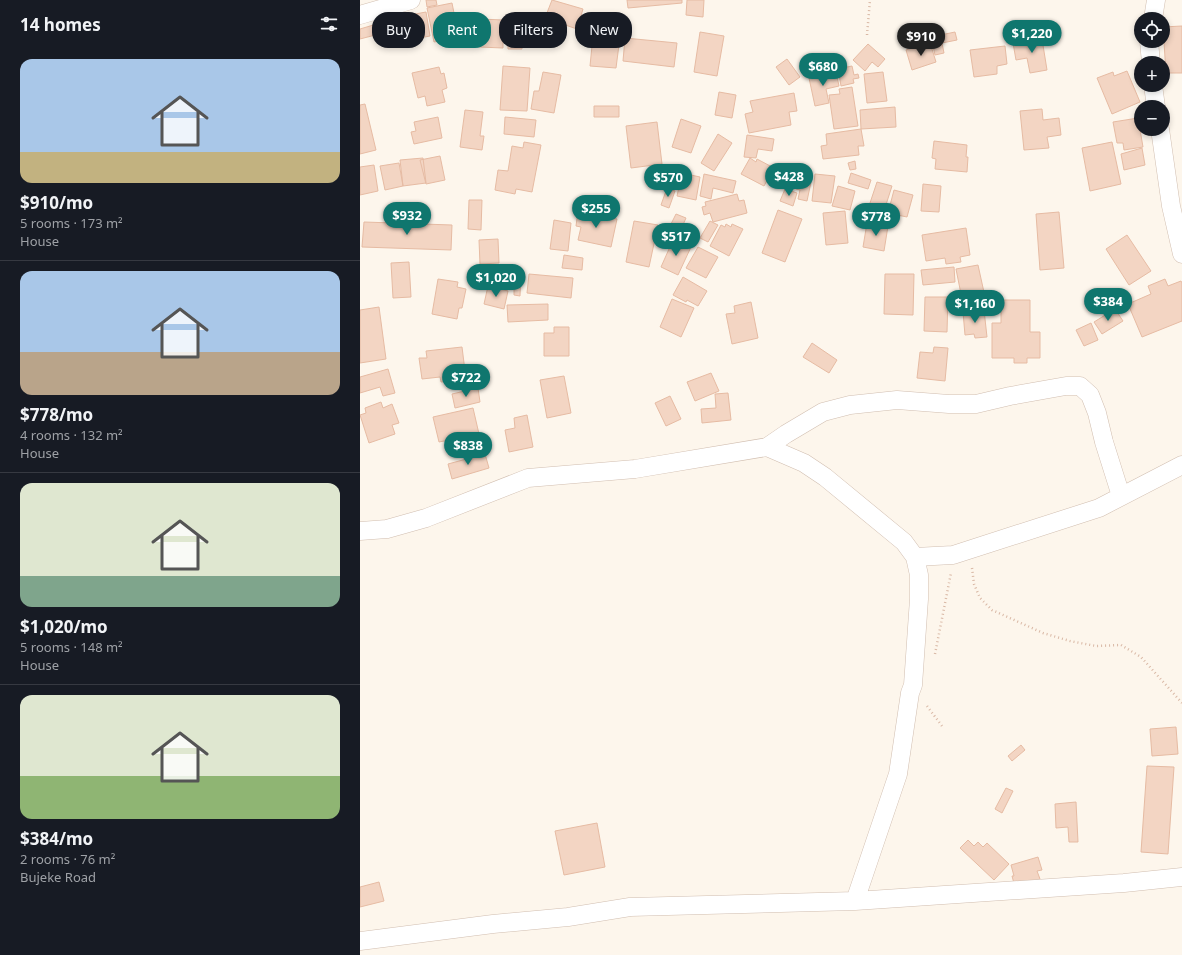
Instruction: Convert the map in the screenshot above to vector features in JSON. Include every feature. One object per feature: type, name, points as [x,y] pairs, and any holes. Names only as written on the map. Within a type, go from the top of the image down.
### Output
[{"type":"street","points":[[360,16],[411,0]]},
{"type":"street","points":[[1153,12],[1156,0]]},
{"type":"street","points":[[1161,136],[1171,206],[1182,254]]},
{"type":"street","points":[[360,531],[387,529],[426,518],[528,478],[635,469],[767,448],[786,434],[823,412],[850,405],[897,400],[949,404],[976,404],[1066,386],[1080,386],[1090,395],[1097,413],[1104,442],[1121,496]]},
{"type":"street","points":[[767,448],[804,463],[826,478],[904,542],[915,558],[918,575],[919,600],[913,685],[910,693],[898,774],[855,901]]},
{"type":"street","points":[[915,558],[953,555],[1099,508],[1182,465]]},
{"type":"street","points":[[360,941],[493,924],[568,917],[630,907],[855,901],[1124,883],[1182,876]]},
{"type":"path","points":[[867,35],[870,0]]},
{"type":"path","points":[[974,549],[972,570],[974,584],[980,598],[992,610],[1043,633],[1070,641],[1096,646],[1121,645],[1141,656],[1182,703]]},
{"type":"path","points":[[934,658],[953,566],[953,555]]},
{"type":"path","points":[[925,703],[942,726]]},
{"type":"building","points":[[426,0],[436,0],[437,5],[427,7]]},
{"type":"building","points":[[552,0],[583,9],[582,12],[575,12],[575,28],[567,26],[567,12],[547,12]]},
{"type":"building","points":[[627,0],[682,0],[682,3],[628,8]]},
{"type":"building","points":[[687,0],[704,0],[703,17],[686,15]]},
{"type":"building","points":[[452,3],[454,12],[433,12],[433,37],[427,8]]},
{"type":"building","points":[[425,12],[430,36],[425,37]]},
{"type":"building","points":[[491,20],[499,20],[499,48],[491,48]]},
{"type":"building","points":[[372,25],[372,36],[360,39],[360,29]]},
{"type":"building","points":[[1182,26],[1182,73],[1170,73],[1170,56],[1165,56],[1164,48],[1170,48],[1170,27]]},
{"type":"building","points":[[926,31],[928,40],[908,44],[906,35]]},
{"type":"building","points":[[700,32],[724,36],[717,76],[694,72]]},
{"type":"building","points":[[955,32],[957,40],[942,43],[944,53],[935,55],[931,37]]},
{"type":"building","points":[[632,39],[677,43],[674,67],[623,61],[624,48],[632,48]]},
{"type":"building","points":[[1042,39],[1047,70],[1030,73],[1027,58],[1016,60],[1013,43]]},
{"type":"building","points":[[868,44],[885,59],[878,67],[872,62],[865,71],[853,60]]},
{"type":"building","points":[[921,45],[922,49],[931,46],[936,62],[912,70],[906,50]]},
{"type":"building","points":[[1005,46],[1007,64],[997,66],[997,74],[974,77],[970,50]]},
{"type":"building","points":[[508,48],[522,48],[522,49]]},
{"type":"building","points":[[592,48],[619,48],[616,68],[590,66]]},
{"type":"building","points":[[787,59],[800,77],[789,85],[776,67]]},
{"type":"building","points":[[503,66],[530,68],[527,111],[500,110]]},
{"type":"building","points":[[852,66],[854,75],[858,74],[859,78],[853,79],[854,83],[841,86],[838,69]]},
{"type":"building","points":[[439,67],[441,74],[444,73],[447,88],[442,90],[445,102],[427,106],[425,96],[418,98],[412,73]]},
{"type":"building","points":[[1127,71],[1134,88],[1134,92],[1136,92],[1139,100],[1134,100],[1134,105],[1112,114],[1097,78],[1113,72],[1114,76]]},
{"type":"building","points":[[543,72],[561,75],[554,113],[531,109],[534,91],[539,91]]},
{"type":"building","points":[[836,72],[839,86],[826,89],[829,103],[815,106],[809,78]]},
{"type":"building","points":[[883,72],[887,101],[867,103],[864,74]]},
{"type":"building","points":[[852,87],[858,126],[834,129],[829,95],[840,94],[839,89]]},
{"type":"building","points":[[719,92],[736,95],[732,118],[715,115]]},
{"type":"building","points":[[794,93],[797,111],[789,112],[791,125],[749,133],[745,114],[753,112],[750,101]]},
{"type":"building","points":[[365,104],[376,150],[360,154],[360,105]]},
{"type":"building","points":[[594,106],[619,106],[619,117],[594,117]]},
{"type":"building","points":[[895,107],[896,127],[861,129],[860,110]]},
{"type":"building","points":[[1042,109],[1043,120],[1059,118],[1061,135],[1047,137],[1049,148],[1024,150],[1020,111]]},
{"type":"building","points":[[465,110],[483,112],[480,136],[484,136],[482,150],[460,147]]},
{"type":"building","points":[[438,117],[442,138],[414,144],[411,132],[416,131],[414,122]]},
{"type":"building","points":[[505,117],[536,120],[534,137],[504,134]]},
{"type":"building","points":[[681,119],[701,126],[691,153],[672,147]]},
{"type":"building","points":[[1134,119],[1134,136],[1141,136],[1143,147],[1124,150],[1123,143],[1117,143],[1113,122]]},
{"type":"building","points":[[657,122],[662,164],[631,168],[626,126]]},
{"type":"building","points":[[861,129],[864,146],[858,146],[859,155],[823,159],[821,146],[827,145],[826,134]]},
{"type":"building","points":[[718,134],[732,143],[714,171],[701,163]]},
{"type":"building","points":[[747,135],[774,139],[772,151],[758,149],[756,158],[744,157]]},
{"type":"building","points":[[934,141],[967,145],[967,172],[935,169],[936,159],[932,158]]},
{"type":"building","points":[[524,142],[541,145],[532,192],[516,189],[515,194],[495,190],[498,170],[508,171],[512,146],[523,148]]},
{"type":"building","points":[[1112,142],[1121,184],[1090,191],[1082,148]]},
{"type":"building","points":[[1142,148],[1145,165],[1124,170],[1121,154]]},
{"type":"building","points":[[440,156],[445,180],[426,184],[420,160]]},
{"type":"building","points":[[423,158],[426,183],[403,186],[400,160]]},
{"type":"building","points":[[750,158],[756,162],[757,159],[774,168],[764,186],[741,174]]},
{"type":"building","points":[[855,161],[856,169],[850,170],[848,163]]},
{"type":"building","points":[[399,163],[403,186],[385,190],[380,166]]},
{"type":"building","points":[[374,165],[378,191],[360,195],[360,167]]},
{"type":"building","points":[[682,173],[700,177],[696,200],[677,196]]},
{"type":"building","points":[[851,173],[871,180],[868,189],[848,183]]},
{"type":"building","points":[[704,174],[736,181],[733,193],[713,188],[711,199],[700,196]]},
{"type":"building","points":[[815,174],[835,176],[831,203],[812,201]]},
{"type":"building","points":[[799,180],[811,182],[807,201],[798,199],[800,190],[796,189]]},
{"type":"building","points":[[877,182],[892,186],[883,214],[868,209]]},
{"type":"building","points":[[923,184],[941,186],[939,212],[921,211]]},
{"type":"building","points":[[838,186],[855,191],[850,210],[832,206]]},
{"type":"building","points":[[667,188],[675,191],[669,208],[661,205]]},
{"type":"building","points":[[785,189],[797,193],[793,206],[780,201]]},
{"type":"building","points":[[894,190],[913,195],[907,217],[888,213]]},
{"type":"building","points":[[737,194],[739,201],[744,200],[747,213],[713,222],[710,213],[704,215],[702,207],[706,206],[705,202]]},
{"type":"building","points":[[469,200],[482,200],[481,230],[468,229]]},
{"type":"building","points":[[778,210],[802,219],[785,262],[762,253]]},
{"type":"building","points":[[578,211],[617,219],[611,247],[578,240],[581,227],[576,226]]},
{"type":"building","points":[[845,211],[848,243],[826,245],[823,213]]},
{"type":"building","points":[[1059,212],[1064,268],[1040,270],[1036,214]]},
{"type":"building","points":[[676,214],[686,218],[678,236],[674,234],[672,239],[665,236]]},
{"type":"building","points":[[554,220],[571,223],[568,251],[550,249]]},
{"type":"building","points":[[634,221],[658,225],[649,267],[626,262]]},
{"type":"building","points":[[710,221],[718,225],[708,242],[700,238]]},
{"type":"building","points":[[364,222],[452,225],[451,250],[362,247]]},
{"type":"building","points":[[867,223],[888,226],[884,251],[863,247]]},
{"type":"building","points":[[726,224],[731,227],[732,224],[743,229],[729,256],[710,246],[721,225],[725,227]]},
{"type":"building","points":[[966,228],[970,255],[960,257],[961,262],[946,264],[945,258],[926,261],[922,235]]},
{"type":"building","points":[[1127,235],[1151,271],[1129,285],[1106,249]]},
{"type":"building","points":[[498,239],[499,263],[480,264],[479,240]]},
{"type":"building","points":[[673,240],[691,247],[678,275],[661,267]]},
{"type":"building","points":[[698,247],[718,257],[706,278],[686,268]]},
{"type":"building","points":[[564,255],[583,258],[582,270],[562,268]]},
{"type":"building","points":[[409,262],[411,297],[393,298],[391,263]]},
{"type":"building","points":[[978,265],[987,306],[959,312],[956,301],[959,301],[958,295],[961,294],[956,269]]},
{"type":"building","points":[[954,267],[955,282],[923,285],[921,270]]},
{"type":"building","points":[[514,271],[521,271],[520,296],[514,295]]},
{"type":"building","points":[[529,274],[573,278],[571,298],[527,293]]},
{"type":"building","points":[[885,274],[914,274],[913,315],[884,314]]},
{"type":"building","points":[[683,277],[707,291],[698,306],[673,295]]},
{"type":"building","points":[[438,279],[458,282],[457,287],[466,289],[462,308],[459,308],[457,319],[432,314]]},
{"type":"building","points":[[1165,279],[1168,286],[1181,281],[1182,283],[1182,321],[1142,337],[1128,304],[1151,294],[1148,286]]},
{"type":"building","points":[[488,286],[508,291],[504,309],[484,304]]},
{"type":"building","points":[[925,297],[948,297],[947,332],[924,331]]},
{"type":"building","points":[[672,299],[694,308],[681,337],[660,327]]},
{"type":"building","points":[[1001,300],[1030,300],[1030,332],[1040,332],[1040,358],[1027,358],[1027,363],[1014,363],[1014,358],[992,358],[992,323],[1001,323]]},
{"type":"building","points":[[751,302],[758,338],[732,344],[726,314],[735,313],[734,306]]},
{"type":"building","points":[[548,304],[548,320],[508,322],[507,305]]},
{"type":"building","points":[[379,307],[386,359],[360,363],[360,310]]},
{"type":"building","points":[[1115,309],[1123,321],[1102,334],[1094,322]]},
{"type":"building","points":[[984,310],[987,337],[975,338],[974,334],[965,335],[963,312]]},
{"type":"building","points":[[1091,323],[1098,340],[1084,346],[1076,330]]},
{"type":"building","points":[[554,327],[569,327],[569,356],[544,356],[544,333],[554,333]]},
{"type":"building","points":[[812,343],[837,360],[829,373],[803,357]]},
{"type":"building","points":[[462,347],[466,379],[441,382],[440,377],[422,379],[419,358],[427,358],[426,351]]},
{"type":"building","points":[[934,347],[948,348],[945,381],[917,378],[920,352],[933,353]]},
{"type":"building","points":[[388,369],[395,393],[383,396],[380,387],[360,393],[360,377]]},
{"type":"building","points":[[711,373],[719,391],[695,401],[687,382]]},
{"type":"building","points":[[564,376],[571,413],[547,418],[540,380]]},
{"type":"building","points":[[478,388],[480,402],[455,408],[452,394]]},
{"type":"building","points":[[728,393],[731,420],[702,423],[701,409],[716,408],[715,394]]},
{"type":"building","points":[[670,396],[681,419],[666,426],[655,403]]},
{"type":"building","points":[[381,402],[383,408],[392,404],[399,423],[392,425],[395,434],[369,443],[360,415],[366,413],[365,408]]},
{"type":"building","points":[[473,408],[479,434],[439,442],[433,417]]},
{"type":"building","points":[[527,415],[533,447],[509,452],[505,430],[515,428],[514,418]]},
{"type":"building","points":[[485,454],[489,468],[452,479],[448,464]]},
{"type":"building","points":[[1176,727],[1178,754],[1152,756],[1150,729]]},
{"type":"building","points":[[1021,745],[1025,750],[1012,761],[1008,756]]},
{"type":"building","points":[[1147,766],[1174,767],[1168,854],[1141,852]]},
{"type":"building","points":[[1006,788],[1013,791],[1002,813],[995,809]]},
{"type":"building","points":[[1076,802],[1078,842],[1069,842],[1068,827],[1056,828],[1055,804]]},
{"type":"building","points":[[597,823],[605,867],[564,875],[555,831]]},
{"type":"building","points":[[968,840],[974,846],[978,842],[983,847],[987,843],[1009,864],[994,880],[960,848]]},
{"type":"building","points":[[1038,857],[1042,870],[1037,871],[1040,879],[1015,887],[1011,865]]},
{"type":"building","points":[[379,882],[384,901],[360,907],[360,887]]}]
